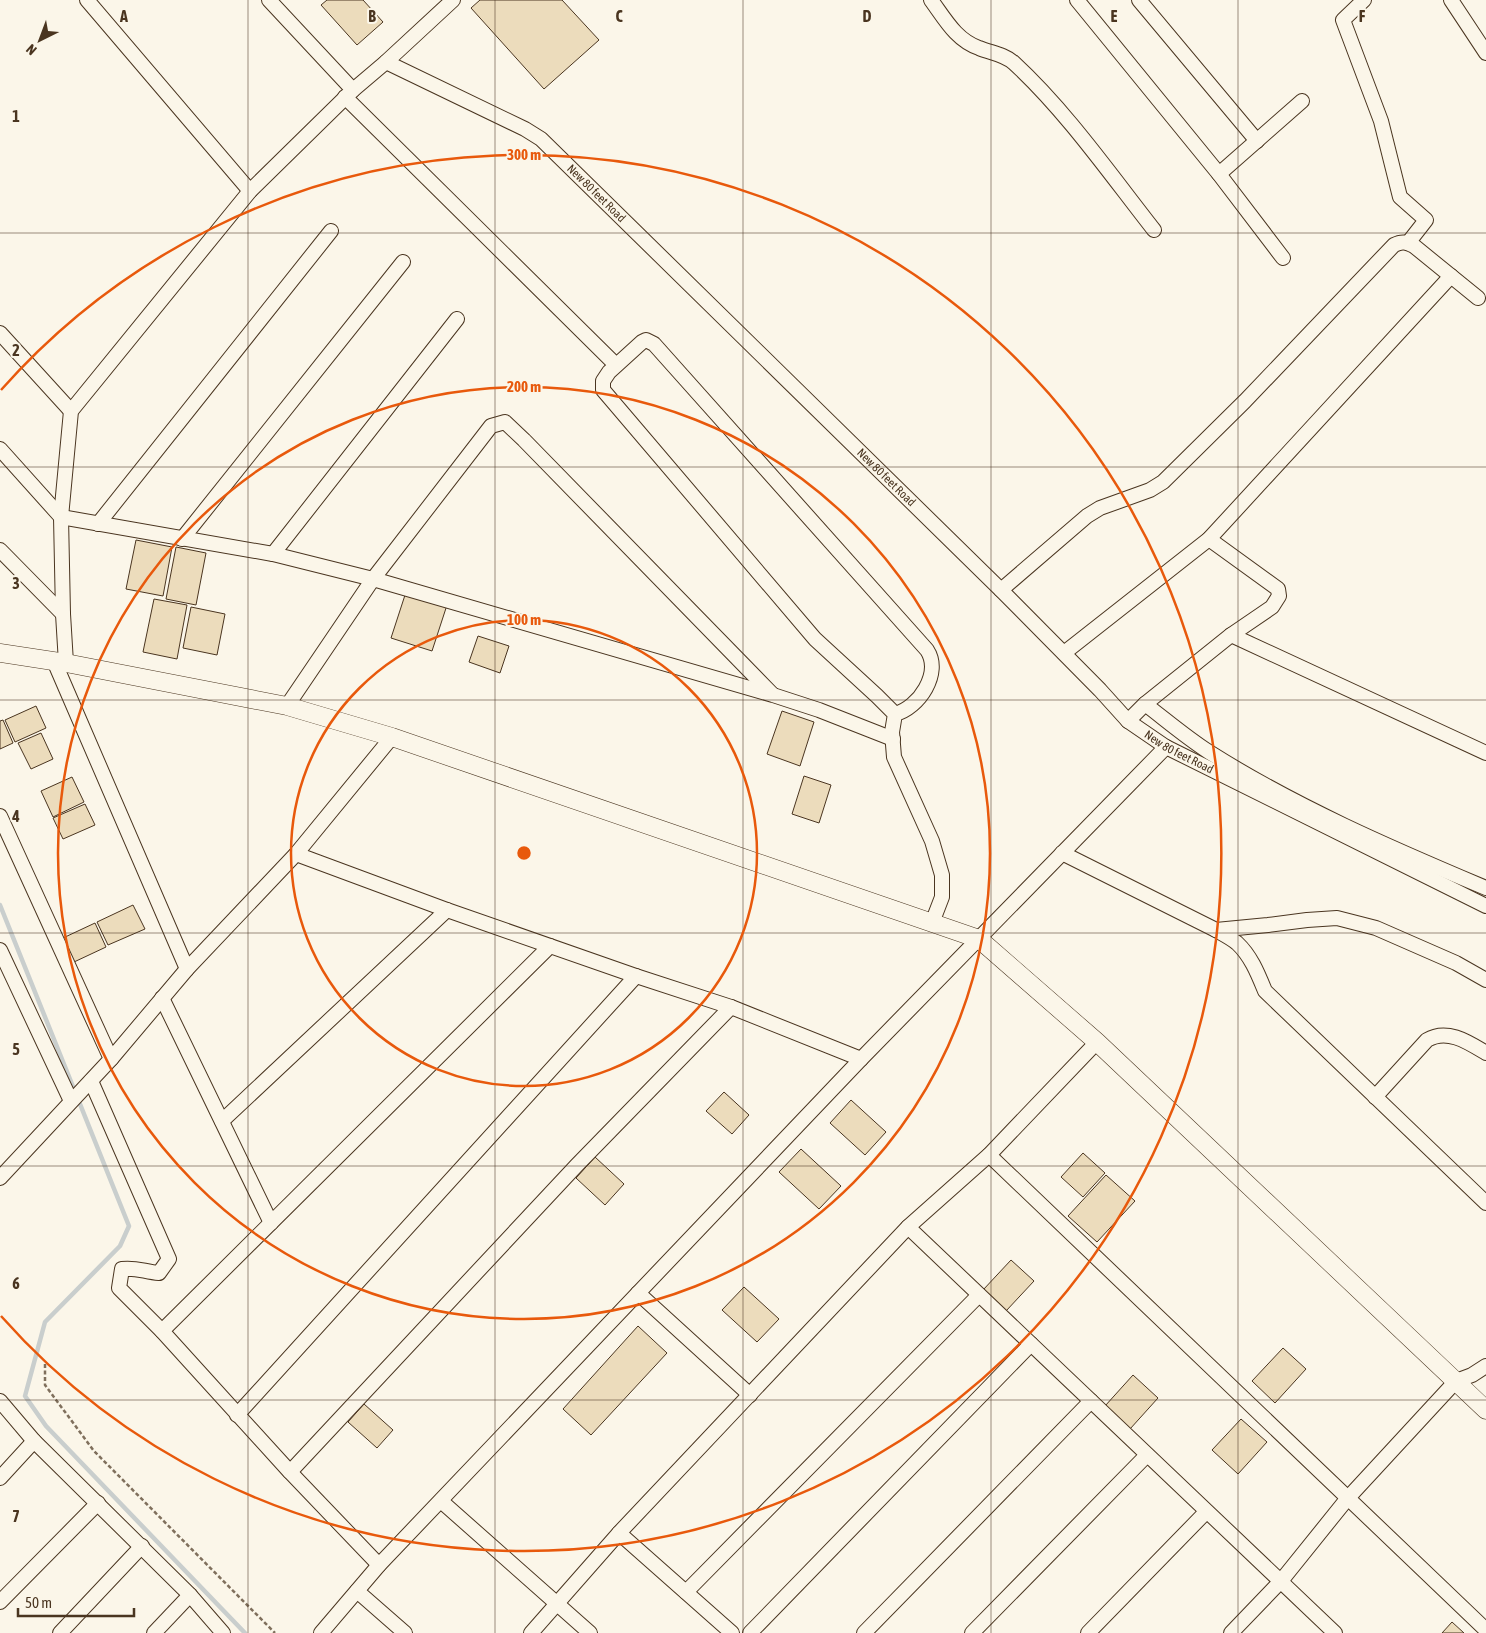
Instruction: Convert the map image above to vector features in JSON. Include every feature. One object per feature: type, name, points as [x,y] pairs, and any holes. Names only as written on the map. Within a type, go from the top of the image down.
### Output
[{"type":"street","points":[[87,0],[250,192]]},
{"type":"street","points":[[269,0],[349,94],[616,365]]},
{"type":"street","points":[[187,969],[60,662],[63,614],[61,518],[71,411],[250,192],[349,94],[453,0]]},
{"type":"street","points":[[932,0],[955,33],[965,41],[978,48],[1000,54],[1012,61],[1066,118],[1154,230]]},
{"type":"street","points":[[1077,0],[1219,174],[1283,258]]},
{"type":"street","points":[[1139,0],[1257,141]]},
{"type":"street","points":[[1364,0],[1343,20],[1381,121],[1400,197],[1426,220],[1408,242]]},
{"type":"street","points":[[1451,0],[1486,53]]},
{"type":"street","name":"New 80 feet Road","points":[[386,62],[525,129],[541,139],[1001,590],[1100,690],[1128,722],[1166,747],[1486,906]]},
{"type":"street","points":[[1219,174],[1302,101]]},
{"type":"street","points":[[98,524],[331,230]]},
{"type":"street","points":[[1001,590],[1087,516],[1100,508],[1150,490],[1163,482],[1245,401],[1394,245],[1408,242],[1478,298]]},
{"type":"street","points":[[182,538],[403,262]]},
{"type":"street","points":[[1064,653],[1209,539],[1451,276]]},
{"type":"street","points":[[273,554],[457,319]]},
{"type":"street","points":[[0,333],[71,411]]},
{"type":"street","points":[[894,714],[903,712],[915,702],[924,689],[931,674],[932,657],[654,344],[646,340],[642,342],[609,372],[603,380],[602,390],[815,639],[878,696],[894,714],[894,757],[932,841],[942,875],[942,896],[932,923]]},
{"type":"street","points":[[287,706],[373,579],[491,426],[505,422],[773,695]]},
{"type":"street","points":[[0,449],[61,518],[273,554],[373,579],[773,695],[819,710],[893,739]]},
{"type":"street","points":[[1128,722],[1145,704],[1231,635],[1272,607],[1279,596],[1278,589],[1209,539]]},
{"type":"street","points":[[0,550],[63,614]]},
{"type":"street","points":[[1231,635],[1486,753]]},
{"type":"street","points":[[0,653],[60,662],[287,706],[392,737],[979,939],[1097,1042],[1486,1410]]},
{"type":"street","points":[[1145,704],[1208,752],[1292,800],[1408,855],[1486,888]]},
{"type":"street","points":[[0,1178],[111,1059],[187,969],[296,854],[392,737]]},
{"type":"street","points":[[321,1633],[379,1565],[861,1059],[1166,747]]},
{"type":"street","points":[[0,816],[111,1059]]},
{"type":"street","points":[[1062,853],[1216,930],[1236,942],[1247,954],[1264,991],[1486,1203]]},
{"type":"street","points":[[296,854],[447,910],[731,1007],[861,1059]]},
{"type":"street","points":[[222,1121],[447,910]]},
{"type":"street","points":[[1216,930],[1337,918],[1376,928],[1456,963],[1486,980]]},
{"type":"street","points":[[162,1331],[550,946]]},
{"type":"street","points":[[0,950],[70,1101]]},
{"type":"street","points":[[237,1415],[636,976]]},
{"type":"street","points":[[162,998],[271,1222]]},
{"type":"street","points":[[290,1472],[577,1165],[731,1007]]},
{"type":"street","points":[[1375,1098],[1427,1040],[1434,1036],[1443,1034],[1456,1037],[1486,1053]]},
{"type":"street","points":[[531,1633],[619,1533],[908,1227],[989,1155],[1097,1042]]},
{"type":"street","points":[[91,1081],[169,1259],[159,1273],[144,1272],[134,1268],[122,1269],[119,1288],[162,1331],[237,1415],[379,1565]]},
{"type":"street","points":[[989,1155],[1486,1630]]},
{"type":"street","points":[[908,1227],[1335,1633]]},
{"type":"street","points":[[638,1293],[750,1394]]},
{"type":"street","points":[[686,1592],[979,1295]]},
{"type":"street","points":[[750,1633],[1031,1344]]},
{"type":"street","points":[[1234,1632],[1281,1581],[1347,1498],[1456,1381],[1472,1375],[1486,1366]]},
{"type":"street","points":[[0,1401],[34,1441],[190,1595],[222,1633]]},
{"type":"street","points":[[864,1633],[1091,1401]]},
{"type":"street","points":[[0,1478],[34,1441]]},
{"type":"street","points":[[972,1633],[1147,1455]]},
{"type":"street","points":[[441,1501],[590,1633]]},
{"type":"street","points":[[0,1602],[98,1503]]},
{"type":"street","points":[[1088,1633],[1206,1512]]},
{"type":"street","points":[[619,1533],[732,1633]]},
{"type":"street","points":[[60,1633],[142,1546]]},
{"type":"street","points":[[357,1591],[405,1633]]},
{"type":"street","points":[[154,1633],[190,1595]]},
{"type":"path","points":[[45,1364],[45,1385],[94,1452],[275,1633]]},
{"type":"building","points":[[327,0],[363,0],[383,22],[357,45],[321,5]]},
{"type":"building","points":[[480,0],[562,0],[599,40],[544,89],[471,8]]},
{"type":"building","points":[[136,540],[172,547],[163,596],[126,589]]},
{"type":"building","points":[[176,547],[206,553],[196,605],[166,599]]},
{"type":"building","points":[[406,592],[447,605],[432,651],[391,638]]},
{"type":"building","points":[[154,599],[187,605],[177,659],[143,652]]},
{"type":"building","points":[[191,607],[225,614],[217,655],[183,648]]},
{"type":"building","points":[[478,636],[509,646],[500,673],[469,662]]},
{"type":"building","points":[[36,706],[46,728],[15,742],[5,720]]},
{"type":"building","points":[[782,711],[814,722],[800,766],[767,754]]},
{"type":"building","points":[[3,720],[13,743],[0,749],[0,721]]},
{"type":"building","points":[[41,733],[53,759],[31,769],[18,743]]},
{"type":"building","points":[[804,776],[831,785],[819,823],[792,814]]},
{"type":"building","points":[[72,777],[84,802],[53,817],[41,791]]},
{"type":"building","points":[[85,804],[95,825],[63,839],[53,818]]},
{"type":"building","points":[[133,905],[145,929],[108,945],[97,922]]},
{"type":"building","points":[[95,923],[106,947],[74,962],[63,938]]},
{"type":"building","points":[[724,1092],[749,1115],[732,1134],[706,1111]]},
{"type":"building","points":[[851,1100],[886,1132],[865,1155],[830,1123]]},
{"type":"building","points":[[801,1149],[841,1186],[819,1209],[779,1172]]},
{"type":"building","points":[[1083,1153],[1105,1173],[1083,1197],[1061,1177]]},
{"type":"building","points":[[595,1157],[624,1184],[605,1205],[576,1178]]},
{"type":"building","points":[[1106,1175],[1135,1201],[1097,1242],[1068,1216]]},
{"type":"building","points":[[1011,1260],[1034,1281],[1006,1311],[983,1290]]},
{"type":"building","points":[[744,1287],[779,1319],[757,1342],[722,1310]]},
{"type":"building","points":[[638,1326],[667,1353],[591,1435],[563,1409]]},
{"type":"building","points":[[1283,1348],[1306,1369],[1275,1403],[1252,1381]]},
{"type":"building","points":[[1133,1375],[1158,1398],[1130,1429],[1105,1406]]},
{"type":"building","points":[[364,1404],[393,1430],[377,1448],[348,1422]]},
{"type":"building","points":[[1241,1419],[1267,1442],[1238,1474],[1212,1450]]},
{"type":"building","points":[[1452,1622],[1464,1633],[1442,1633]]},
{"type":"waterway","points":[[0,905],[129,1226],[120,1246],[45,1322],[25,1396],[46,1426],[245,1633]]}]
